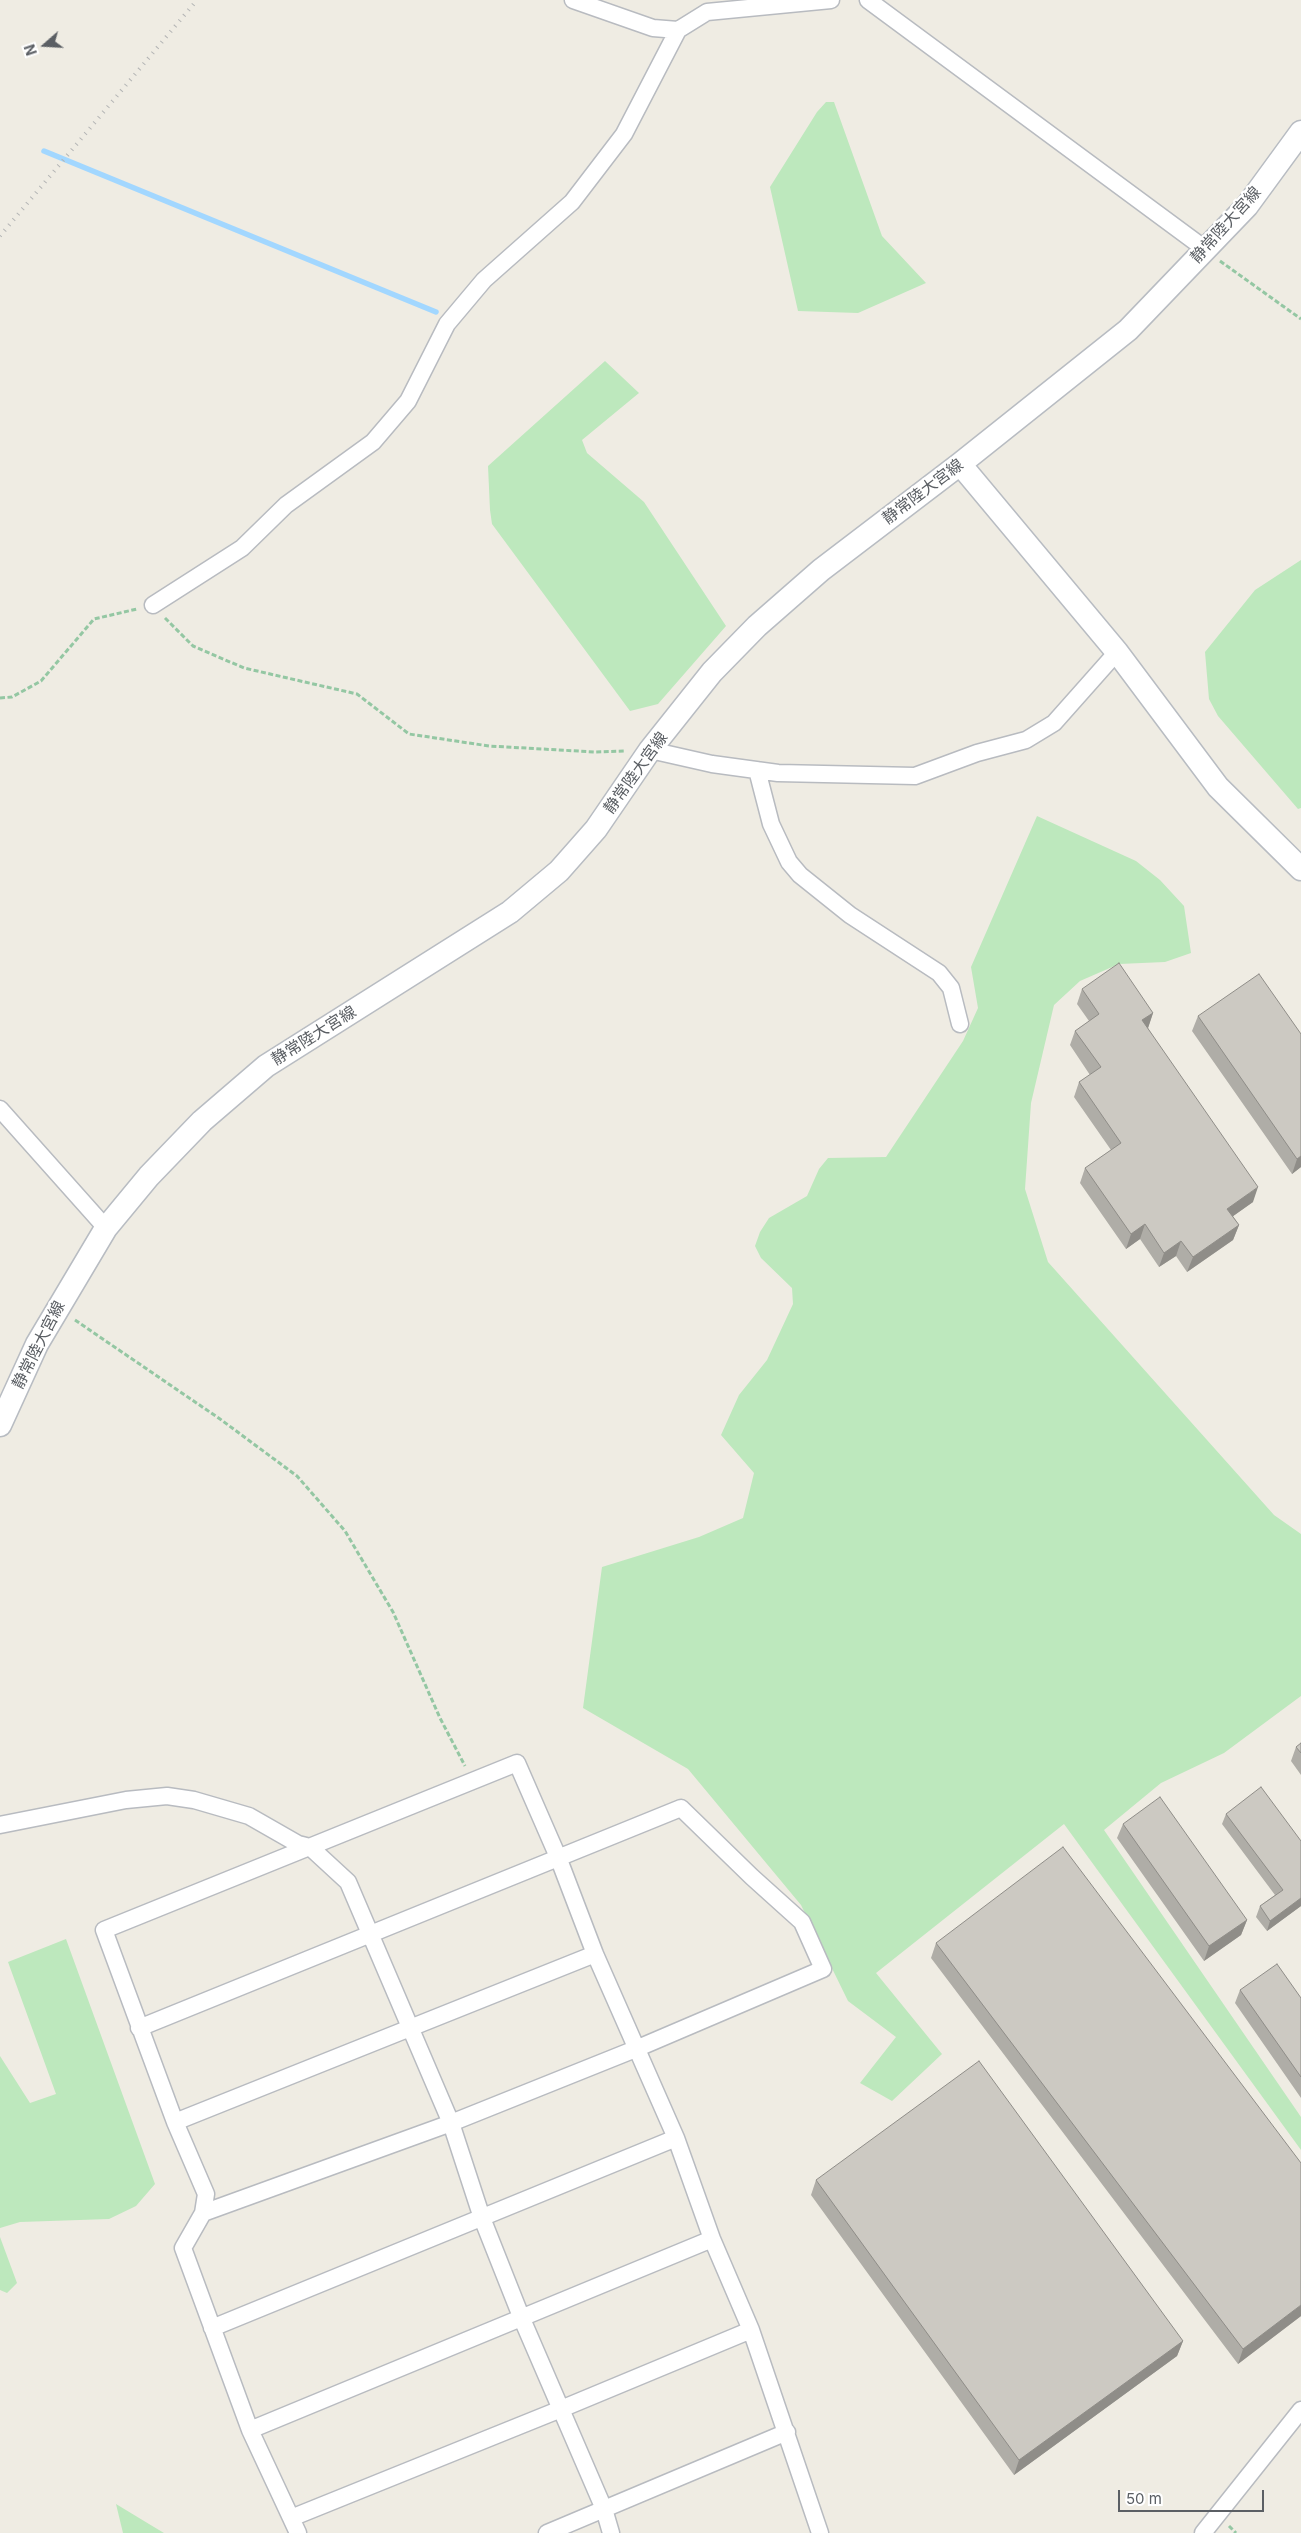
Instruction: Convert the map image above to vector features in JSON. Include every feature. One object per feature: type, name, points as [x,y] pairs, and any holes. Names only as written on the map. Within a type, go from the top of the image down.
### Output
[{"type":"main road","name":"静常陸大宮線","points":[[0,1425],[37,1344],[57,1307],[106,1228],[149,1176],[202,1121],[266,1066],[510,912],[559,871],[596,829],[650,750],[712,672],[757,626],[821,570],[960,464],[1128,330],[1247,206],[1301,132]]},
{"type":"main road","points":[[960,464],[1117,652],[1218,787],[1301,869]]},
{"type":"street","points":[[573,0],[654,28],[678,30]]},
{"type":"street","points":[[153,605],[242,548],[286,505],[374,442],[408,401],[447,324],[484,280],[572,202],[624,134],[678,30],[708,12],[831,0]]},
{"type":"street","points":[[868,0],[1204,249]]},
{"type":"street","points":[[650,750],[712,764],[757,770],[915,776],[977,753],[1002,748],[1026,740],[1054,723],[1117,652]]},
{"type":"street","points":[[757,770],[771,824],[790,862],[800,875],[850,915],[938,973],[950,988],[960,1024]]},
{"type":"street","points":[[0,1109],[106,1228]]},
{"type":"street","points":[[298,2533],[250,2430],[183,2248],[203,2213],[206,2194],[175,2122],[104,1930],[517,1763],[558,1857],[595,1954],[676,2138],[712,2239],[751,2330],[820,2533]]},
{"type":"street","points":[[0,1825],[126,1800],[167,1796],[194,1800],[249,1816],[298,1844],[310,1848],[348,1882],[451,2123],[482,2218],[522,2319],[604,2509],[611,2533]]},
{"type":"street","points":[[139,2028],[681,1808],[752,1877],[802,1922],[823,1969],[638,2048],[451,2123],[203,2213]]},
{"type":"street","points":[[175,2122],[595,1954]]},
{"type":"street","points":[[212,2328],[676,2138]]},
{"type":"street","points":[[250,2430],[712,2239]]},
{"type":"street","points":[[291,2518],[751,2330]]},
{"type":"street","points":[[1203,2533],[1301,2410]]},
{"type":"street","points":[[547,2533],[787,2432]]},
{"type":"path","points":[[1204,249],[1301,319]]},
{"type":"path","points":[[0,698],[12,697],[41,681],[74,646],[94,620],[153,605],[193,646],[244,668],[357,694],[409,734],[489,746],[595,752],[650,750]]},
{"type":"path","points":[[57,1307],[220,1419],[297,1476],[345,1532],[393,1612],[440,1718],[473,1782]]},
{"type":"green space","points":[[826,102],[834,102],[882,236],[926,283],[858,313],[798,311],[770,187],[817,112]]},
{"type":"green space","points":[[605,361],[639,393],[582,440],[587,453],[644,502],[726,626],[658,704],[630,711],[492,524],[490,510],[488,466]]},
{"type":"green space","points":[[1301,560],[1301,808],[1298,809],[1218,716],[1209,699],[1205,652],[1255,590]]},
{"type":"green space","points":[[1037,816],[1136,861],[1160,880],[1184,906],[1191,953],[1165,962],[1119,964],[1080,981],[1054,1005],[1031,1103],[1025,1189],[1048,1262],[1274,1515],[1301,1534],[1301,1696],[1224,1753],[1161,1783],[1104,1830],[1301,2117],[1301,2150],[1064,1824],[876,1973],[942,2054],[892,2101],[860,2083],[896,2037],[848,2001],[801,1905],[688,1769],[583,1708],[602,1567],[699,1537],[743,1518],[754,1473],[721,1435],[739,1395],[767,1360],[793,1304],[792,1288],[761,1258],[755,1246],[760,1232],[769,1218],[807,1196],[819,1169],[828,1158],[886,1157],[963,1041],[978,1008],[971,967]]},
{"type":"green space","points":[[66,1939],[155,2184],[136,2206],[109,2219],[20,2222],[0,2228],[0,2056],[30,2103],[56,2094],[8,1962]]},
{"type":"green space","points":[[0,2237],[17,2283],[7,2293],[0,2290]]},
{"type":"green space","points":[[116,2504],[149,2524],[164,2533],[123,2533]]},
{"type":"building","points":[[1119,963],[1153,1013],[1142,1020],[1258,1187],[1227,1209],[1239,1225],[1193,1257],[1181,1241],[1164,1253],[1145,1224],[1131,1234],[1085,1168],[1121,1143],[1079,1082],[1101,1067],[1075,1031],[1099,1014],[1082,989]]},
{"type":"building","points":[[1259,974],[1301,1034],[1301,1156],[1297,1159],[1198,1016]]},
{"type":"building","points":[[1301,1743],[1301,1753],[1296,1747]]},
{"type":"building","points":[[1261,1787],[1301,1841],[1301,1898],[1270,1921],[1260,1906],[1283,1890],[1226,1814]]},
{"type":"building","points":[[1160,1797],[1247,1920],[1209,1946],[1123,1824]]},
{"type":"building","points":[[1063,1847],[1301,2163],[1301,2305],[1243,2349],[936,1943]]},
{"type":"building","points":[[1277,1964],[1301,1998],[1301,2077],[1240,1990]]},
{"type":"building","points":[[979,2061],[1183,2341],[1019,2460],[816,2180]]},
{"type":"waterway","points":[[44,151],[436,312]]},
{"type":"railway","points":[[0,236],[197,0]]}]
